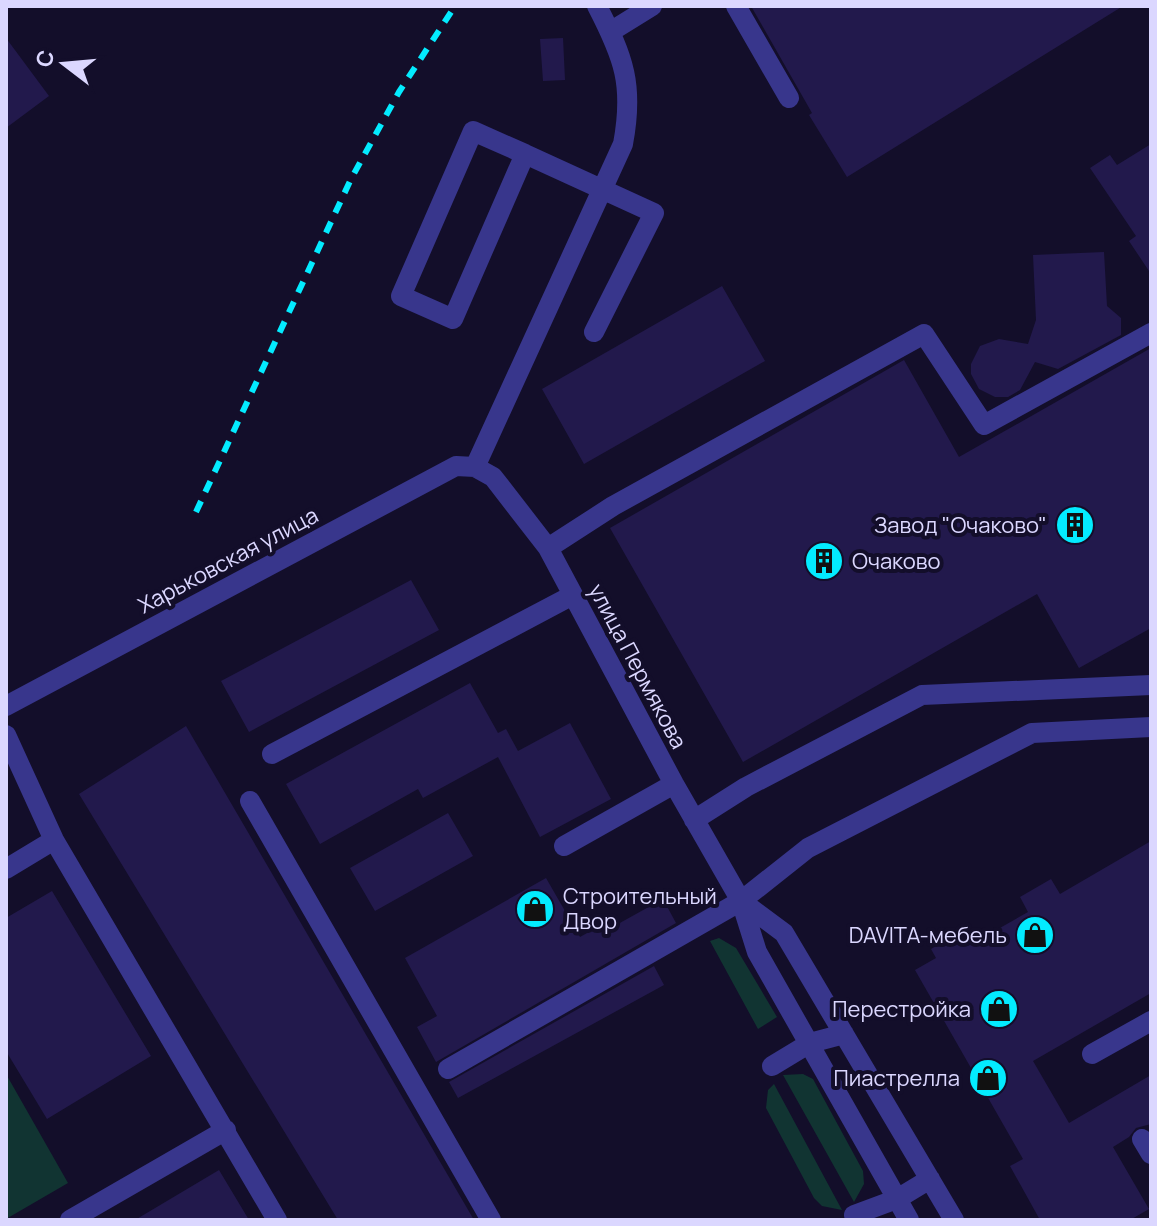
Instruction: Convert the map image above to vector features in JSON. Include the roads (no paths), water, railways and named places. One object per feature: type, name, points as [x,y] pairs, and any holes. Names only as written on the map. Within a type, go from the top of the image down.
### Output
[{"type":"street","points":[[475,467],[623,144],[630,107],[624,65],[597,6]]},
{"type":"street","points":[[610,32],[652,6]]},
{"type":"street","points":[[736,6],[789,98]]},
{"type":"street","points":[[525,154],[453,319],[401,296],[473,131],[525,154],[654,213],[594,332]]},
{"type":"street","points":[[548,548],[613,506],[924,334],[984,425],[1151,333]]},
{"type":"street","name":"Харьковская улица","points":[[6,706],[426,481],[456,466],[475,467]]},
{"type":"street","name":"улица Пермякова","points":[[475,467],[493,477],[548,548],[674,784],[741,901],[757,952],[909,1220]]},
{"type":"street","points":[[272,754],[573,595]]},
{"type":"street","points":[[694,820],[746,787],[922,695],[1151,685]]},
{"type":"street","points":[[448,1069],[741,901],[792,857],[1032,733],[1151,727]]},
{"type":"street","points":[[6,735],[54,840],[277,1220]]},
{"type":"street","points":[[564,846],[674,784]]},
{"type":"street","points":[[250,801],[491,1220]]},
{"type":"street","points":[[6,869],[54,840]]},
{"type":"street","name":"улица Пермякова","points":[[741,901],[784,933],[954,1220]]},
{"type":"street","points":[[1092,1054],[1151,1021]]},
{"type":"street","points":[[772,1066],[810,1043],[844,1034]]},
{"type":"street","points":[[70,1220],[226,1130]]},
{"type":"street","points":[[854,1215],[897,1199],[930,1179]]},
{"type":"railway","points":[[196,512],[351,179],[399,92],[455,6]]},
{"type":"place","name":"Завод \"Очаково\"","points":[[1075,525]]},
{"type":"place","name":"Очаково","points":[[824,561]]},
{"type":"place","name":"Строительный Двор","points":[[535,909]]},
{"type":"place","name":"DAVITA-мебель","points":[[1035,935]]},
{"type":"place","name":"Перестройка","points":[[999,1009]]},
{"type":"place","name":"Пиастрелла","points":[[988,1078]]}]
